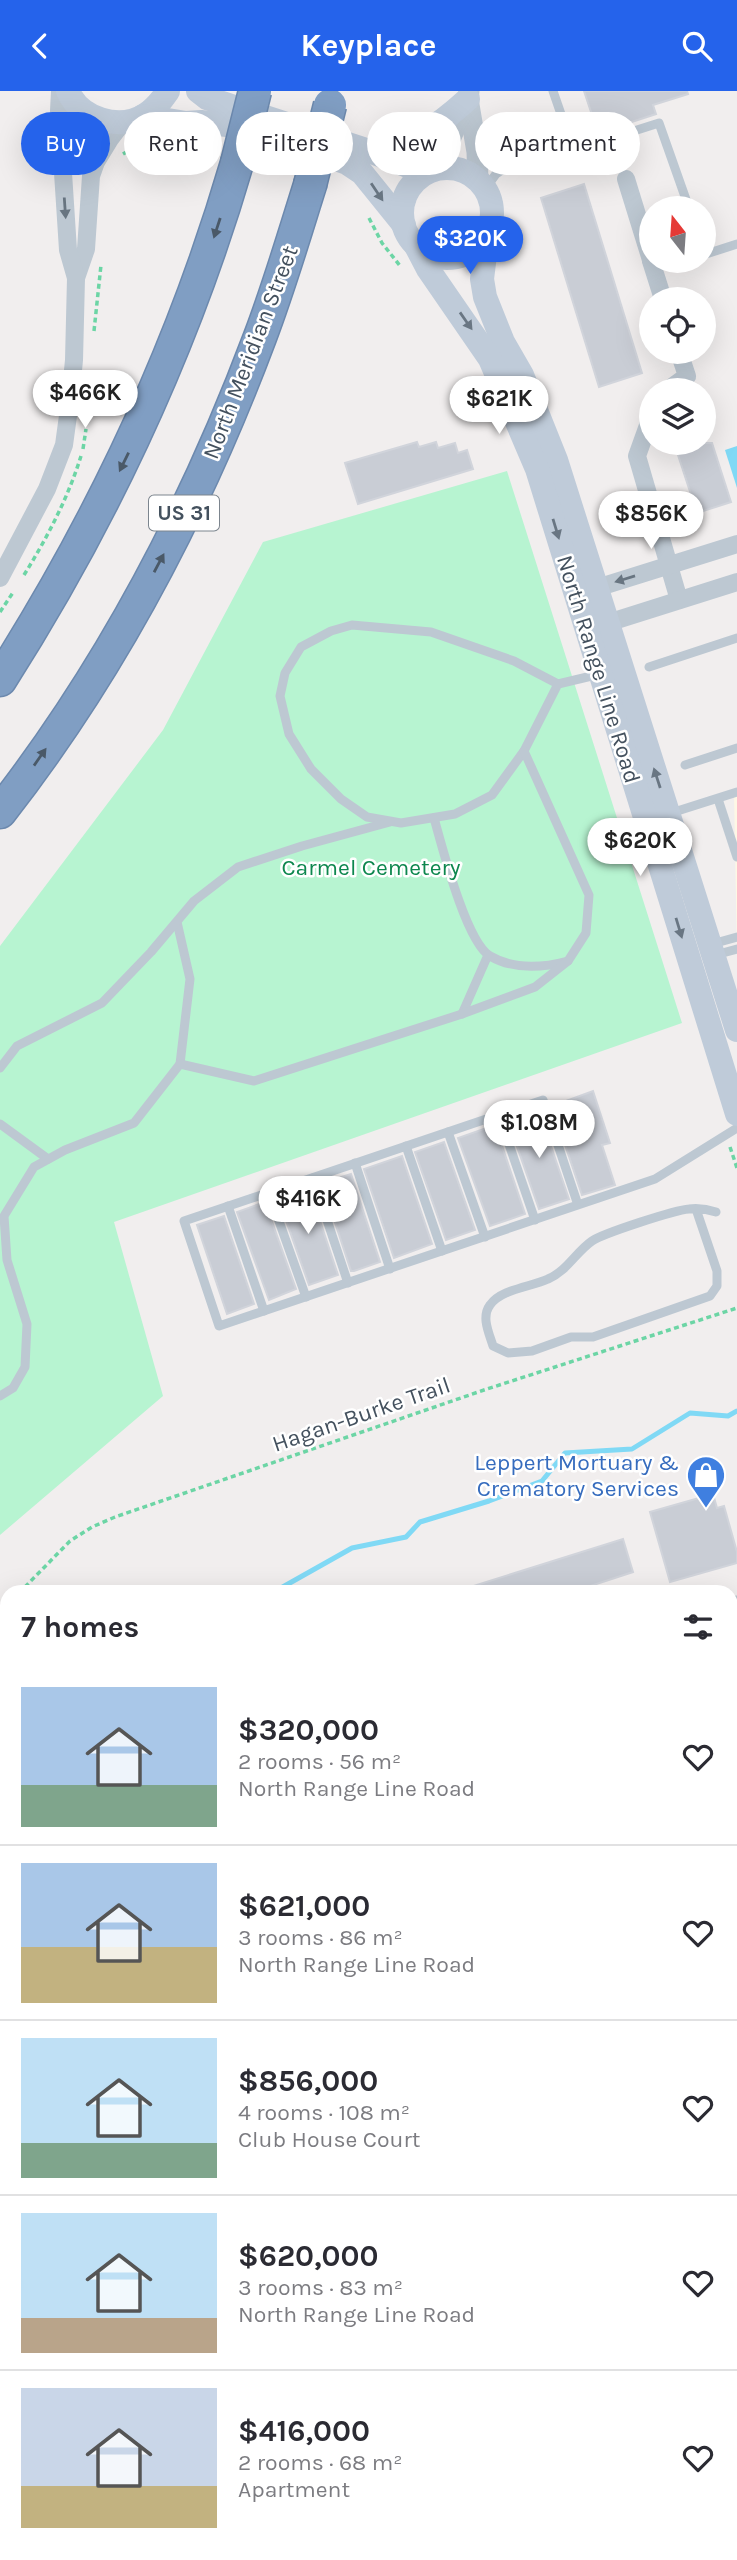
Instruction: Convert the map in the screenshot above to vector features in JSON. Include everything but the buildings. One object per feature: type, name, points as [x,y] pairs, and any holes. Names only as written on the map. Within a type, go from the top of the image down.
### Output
[{"type":"highway","points":[[0,680],[64,576],[132,445],[180,332],[214,238],[255,91]]},
{"type":"highway","name":"North Meridian Street","points":[[0,812],[88,684],[143,592],[209,461],[260,337],[310,185],[332,98]]},
{"type":"main road","name":"North Range Line Road","points":[[68,91],[80,108],[93,117],[107,121],[124,120]]},
{"type":"main road","points":[[146,112],[157,106],[168,91]]},
{"type":"main road","points":[[198,91],[207,98],[367,150]]},
{"type":"main road","points":[[450,112],[469,95]]},
{"type":"main road","name":"North Range Line Road","points":[[222,127],[271,136],[347,163],[362,173],[409,235],[428,269],[490,359],[587,591]]},
{"type":"main road","points":[[426,175],[411,186],[404,198],[402,212],[409,235],[426,253],[455,257],[469,252],[480,243],[488,231],[492,207],[481,185],[461,171]]},
{"type":"main road","name":"North Range Line Road","points":[[488,231],[482,279],[487,305],[503,342],[522,375],[556,460],[587,591],[657,818],[721,950],[737,1114]]},
{"type":"main road","name":"North Range Line Road","points":[[598,626],[602,674],[657,818],[730,1028]]},
{"type":"street","points":[[0,578],[5,558],[47,489],[64,445],[74,360],[76,278],[68,250],[60,91]]},
{"type":"street","points":[[460,112],[469,95]]},
{"type":"street","points":[[469,95],[481,185]]},
{"type":"street","points":[[76,278],[86,249],[91,176],[110,139],[124,127]]},
{"type":"street","points":[[626,179],[639,221]]},
{"type":"street","points":[[639,450],[637,456],[679,600]]},
{"type":"street","points":[[587,591],[737,544]]},
{"type":"street","points":[[598,626],[737,582]]},
{"type":"lane","points":[[553,91],[560,112]]},
{"type":"lane","points":[[640,129],[659,123],[685,196]]},
{"type":"lane","points":[[481,185],[495,175]]},
{"type":"lane","points":[[716,251],[737,244]]},
{"type":"lane","points":[[558,684],[524,751],[492,795],[455,814],[401,823],[367,817],[341,799],[311,769],[289,734],[280,696],[285,673],[301,647],[331,631],[352,625],[431,632],[514,661],[558,684],[602,674]]},
{"type":"lane","points":[[649,667],[737,638]]},
{"type":"lane","points":[[685,765],[737,748]]},
{"type":"lane","points":[[180,1064],[254,1081],[462,1014],[535,987],[568,961],[586,933],[589,895],[524,751]]},
{"type":"lane","points":[[657,818],[737,792]]},
{"type":"lane","points":[[718,799],[737,857]]},
{"type":"lane","points":[[433,818],[466,921],[488,955],[520,967],[547,967],[568,961]]},
{"type":"lane","points":[[0,1068],[17,1046],[102,1003],[151,952],[194,901],[238,867],[393,821]]},
{"type":"lane","points":[[0,1396],[13,1388],[25,1367],[27,1324],[7,1260],[4,1216],[34,1167],[65,1150],[134,1123],[180,1064],[190,979],[177,922]]},
{"type":"lane","points":[[721,950],[737,937]]},
{"type":"lane","points":[[462,1014],[488,955]]},
{"type":"lane","points":[[578,1205],[542,1100],[184,1221],[219,1326],[485,1237],[655,1179],[737,1128]]},
{"type":"lane","points":[[499,1115],[535,1220]]},
{"type":"lane","points":[[0,1124],[48,1159]]},
{"type":"lane","points":[[449,1132],[485,1237]]},
{"type":"lane","points":[[405,1146],[442,1251]]},
{"type":"lane","points":[[355,1163],[390,1269]]},
{"type":"lane","points":[[313,1178],[348,1283]]},
{"type":"lane","points":[[269,1193],[306,1297]]},
{"type":"lane","points":[[228,1206],[264,1311]]},
{"type":"lane","points":[[696,1209],[717,1271],[717,1286],[710,1296],[593,1337],[571,1337],[532,1351],[508,1353],[493,1346],[485,1318],[487,1308],[500,1296],[548,1280],[562,1272],[593,1240],[687,1209],[696,1209],[716,1212]]},
{"type":"path","points":[[120,156],[124,153]]},
{"type":"path","points":[[364,209],[382,243],[404,270]]},
{"type":"path","name":"Hagan-Burke Trail","points":[[27,1585],[70,1541],[115,1517],[484,1390],[737,1308]]},
{"type":"shaded area","points":[[734,794],[737,794],[737,953]]},
{"type":"green space","name":"Carmel Cemetery","points":[[507,471],[682,1023],[114,1222],[163,1396],[0,1535],[0,946],[163,730],[263,542]]},
{"type":"water","points":[[737,446],[737,488],[725,450]]},
{"type":"waterway","points":[[286,1585],[352,1548],[406,1537],[420,1522],[542,1481],[565,1453],[632,1449],[690,1413],[728,1416],[737,1411]]},
{"type":"place","name":"Leppert Mortuary & Crematory Services","points":[[706,1509]]}]
